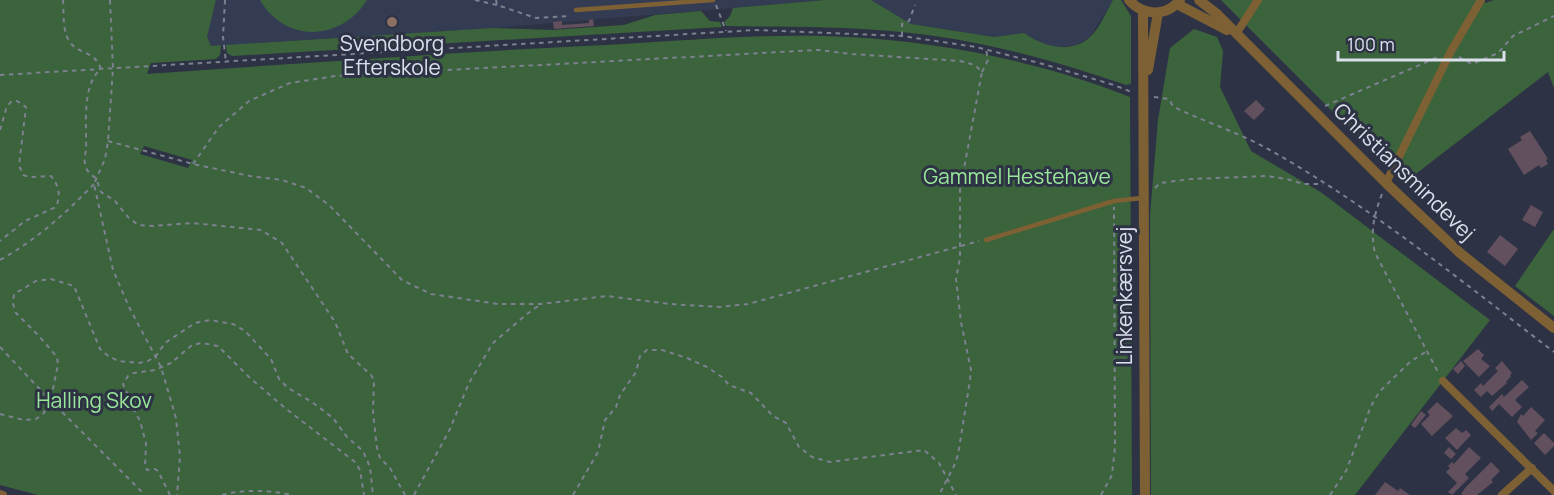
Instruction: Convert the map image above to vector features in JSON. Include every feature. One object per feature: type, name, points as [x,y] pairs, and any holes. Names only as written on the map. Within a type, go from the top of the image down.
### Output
[{"type":"street","points":[[1129,0],[1143,11],[1158,13],[1179,2]]},
{"type":"street","name":"Christiansmindevej","points":[[1199,0],[1217,14],[1386,183],[1460,253],[1554,328]]},
{"type":"street","points":[[1236,34],[1258,0]]},
{"type":"street","points":[[1386,183],[1451,51],[1480,0]]},
{"type":"street","name":"Christiansmindevej","points":[[1179,2],[1236,34]]},
{"type":"street","name":"Linkenkærsvej","points":[[1143,11],[1145,495]]},
{"type":"street","name":"Linkenkærsvej","points":[[1143,97],[1158,13]]},
{"type":"street","points":[[1443,381],[1554,491]]},
{"type":"street","points":[[1502,495],[1532,468]]},
{"type":"lane","points":[[576,10],[713,0]]},
{"type":"lane","points":[[986,240],[1114,201],[1144,198]]},
{"type":"path","points":[[63,0],[67,36],[71,44],[91,55],[98,61],[101,69]]},
{"type":"path","points":[[225,0],[223,38],[226,62]]},
{"type":"path","points":[[475,0],[497,4],[536,18],[569,18],[576,10]]},
{"type":"path","points":[[496,0],[497,4]]},
{"type":"path","points":[[713,0],[726,31]]},
{"type":"path","points":[[0,260],[25,246],[66,213],[94,184],[105,159],[113,68],[111,1]]},
{"type":"path","points":[[902,36],[902,24],[909,21],[915,5]]},
{"type":"path","points":[[1314,111],[1451,51],[1473,64],[1498,52],[1513,36],[1554,16]]},
{"type":"path","points":[[0,75],[756,30],[902,36],[986,50],[1114,85],[1143,97],[1169,99],[1180,111],[1266,148],[1374,215],[1554,352]]},
{"type":"path","points":[[193,164],[219,127],[249,101],[290,83],[336,76],[818,50],[960,61],[975,65],[982,72]]},
{"type":"path","points":[[939,495],[948,481],[958,455],[971,369],[961,322],[956,279],[960,246],[960,190],[982,72],[988,60],[986,50]]},
{"type":"path","points":[[101,69],[94,74],[91,83],[85,118],[84,162],[90,175],[96,178],[101,192],[115,201],[138,225],[192,223],[261,230],[282,243],[335,322],[348,354],[372,375],[376,448],[380,458],[390,468],[405,495]]},
{"type":"path","points":[[0,130],[7,106],[12,101],[23,103],[26,107],[20,165],[23,175],[51,176],[59,186],[56,207],[25,221],[0,241]]},
{"type":"path","points":[[108,141],[193,164],[282,180],[306,188],[329,205],[402,280],[431,294],[498,304],[541,304],[607,296],[670,304],[719,307],[748,304],[986,240]]},
{"type":"path","points":[[1144,198],[1160,183],[1191,179],[1267,176],[1303,184],[1325,184]]},
{"type":"path","points":[[1386,183],[1374,215],[1372,240],[1375,253],[1443,381]]},
{"type":"path","points":[[94,184],[113,270],[129,307],[161,367],[176,418],[180,457],[177,495]]},
{"type":"path","points":[[1101,495],[1113,475],[1115,447],[1114,201]]},
{"type":"path","points":[[0,414],[24,420],[36,419],[44,413],[50,400],[58,364],[57,357],[16,314],[12,304],[14,294],[36,282],[51,279],[74,286],[100,349],[118,361],[139,363],[148,361],[156,356],[165,343],[195,323],[221,321],[245,331],[271,359],[279,379],[288,388],[333,418],[347,437],[363,451],[370,467],[373,495]]},
{"type":"path","points":[[414,495],[450,429],[469,383],[493,343],[541,304]]},
{"type":"path","points":[[170,495],[158,471],[147,470],[145,467],[146,443],[140,421],[134,410],[141,403],[127,393],[123,384],[128,376],[155,370],[171,363],[192,345],[202,343],[218,346],[285,408],[356,462],[360,470],[364,495]]},
{"type":"path","points":[[0,347],[145,495]]},
{"type":"path","points":[[573,495],[598,452],[605,420],[616,407],[620,395],[636,372],[640,356],[647,350],[662,350],[706,367],[722,377],[729,385],[755,396],[773,416],[786,423],[799,447],[812,456],[830,462],[924,450],[939,463],[956,495]]},
{"type":"path","points":[[1330,495],[1346,471],[1371,406],[1380,391],[1410,362],[1428,351]]},
{"type":"path","points":[[222,495],[236,491],[265,490],[292,495]]},
{"type":"shaded area","name":"Svendborg Efterskole","points":[[216,0],[825,0],[493,28],[211,46],[207,37]]},
{"type":"shaded area","points":[[871,0],[1113,0],[1090,37],[1076,45],[1058,47],[1045,45],[1024,33],[994,37],[911,24]]},
{"type":"green space","name":"Halling Skov","points":[[0,0],[216,0],[207,37],[211,46],[221,45],[220,55],[216,59],[151,63],[147,74],[716,38],[816,36],[884,40],[956,49],[1027,64],[1130,97],[1132,495],[38,495],[0,485]],"holes":[[[144,146],[192,160],[188,168],[140,154]]]},
{"type":"green space","points":[[260,0],[367,0],[356,14],[343,24],[328,30],[313,32],[298,30],[284,24],[271,14]]},
{"type":"green space","points":[[825,0],[871,0],[911,24],[994,37],[1024,33],[1048,45],[1065,47],[1082,43],[1090,37],[1100,25],[1113,0],[1121,0],[1131,16],[1131,84],[1126,85],[1009,50],[950,38],[849,28],[726,26],[724,22],[730,16],[733,8]]},
{"type":"green space","points":[[1221,0],[1485,0],[1485,3],[1494,0],[1554,0],[1554,88],[1548,72],[1404,183]]},
{"type":"green space","points":[[701,11],[710,21],[720,22],[722,27],[232,56],[227,53],[226,45],[493,28],[553,30],[624,25],[655,15]]},
{"type":"green space","name":"Gammel Hestehave","points":[[1194,29],[1217,37],[1223,51],[1220,87],[1251,151],[1322,193],[1490,320],[1355,495],[1151,495],[1150,215],[1158,120],[1170,48]]},
{"type":"green space","points":[[1554,229],[1554,316],[1515,286]]},
{"type":"building","points":[[593,19],[594,26],[554,29],[553,22],[562,21],[562,25],[589,23],[589,20]]},
{"type":"building","points":[[1256,100],[1265,109],[1254,120],[1244,111]]},
{"type":"building","points":[[1530,131],[1548,159],[1546,160],[1548,164],[1541,168],[1539,165],[1524,175],[1508,149],[1522,140],[1520,137]]},
{"type":"building","points":[[1531,205],[1543,212],[1535,227],[1522,220]]},
{"type":"building","points":[[1500,235],[1518,249],[1505,266],[1487,252]]},
{"type":"building","points":[[1478,349],[1484,355],[1481,359],[1490,366],[1479,377],[1463,361]]},
{"type":"building","points":[[1461,361],[1465,366],[1458,374],[1453,369]]},
{"type":"building","points":[[1502,361],[1512,373],[1507,383],[1492,396],[1487,391],[1481,397],[1474,390],[1481,383],[1483,386],[1498,371],[1495,368]]},
{"type":"building","points":[[1522,380],[1529,387],[1515,400],[1522,407],[1512,417],[1499,404],[1492,411],[1489,407],[1502,394],[1504,397]]},
{"type":"building","points":[[1437,402],[1453,416],[1432,436],[1421,424],[1430,415],[1427,412]]},
{"type":"building","points":[[1531,407],[1545,420],[1535,431],[1538,433],[1531,440],[1517,422],[1521,414],[1523,416]]},
{"type":"building","points":[[1421,411],[1426,415],[1415,428],[1411,425]]},
{"type":"building","points":[[1456,428],[1462,433],[1466,430],[1471,435],[1457,450],[1445,438]]},
{"type":"building","points":[[1544,433],[1554,443],[1545,455],[1534,443]]},
{"type":"building","points":[[1449,447],[1456,454],[1451,459],[1444,453]]},
{"type":"building","points":[[1469,447],[1481,458],[1465,474],[1469,478],[1452,495],[1448,492],[1457,483],[1446,472],[1450,468],[1448,466],[1452,462],[1454,464]]},
{"type":"building","points":[[1491,462],[1500,471],[1491,480],[1493,482],[1477,495],[1461,494],[1465,488]]},
{"type":"building","points":[[1385,482],[1398,491],[1400,488],[1410,495],[1375,495]]},
{"type":"place","name":"Svendborg Efterskole","points":[[392,22]]}]
